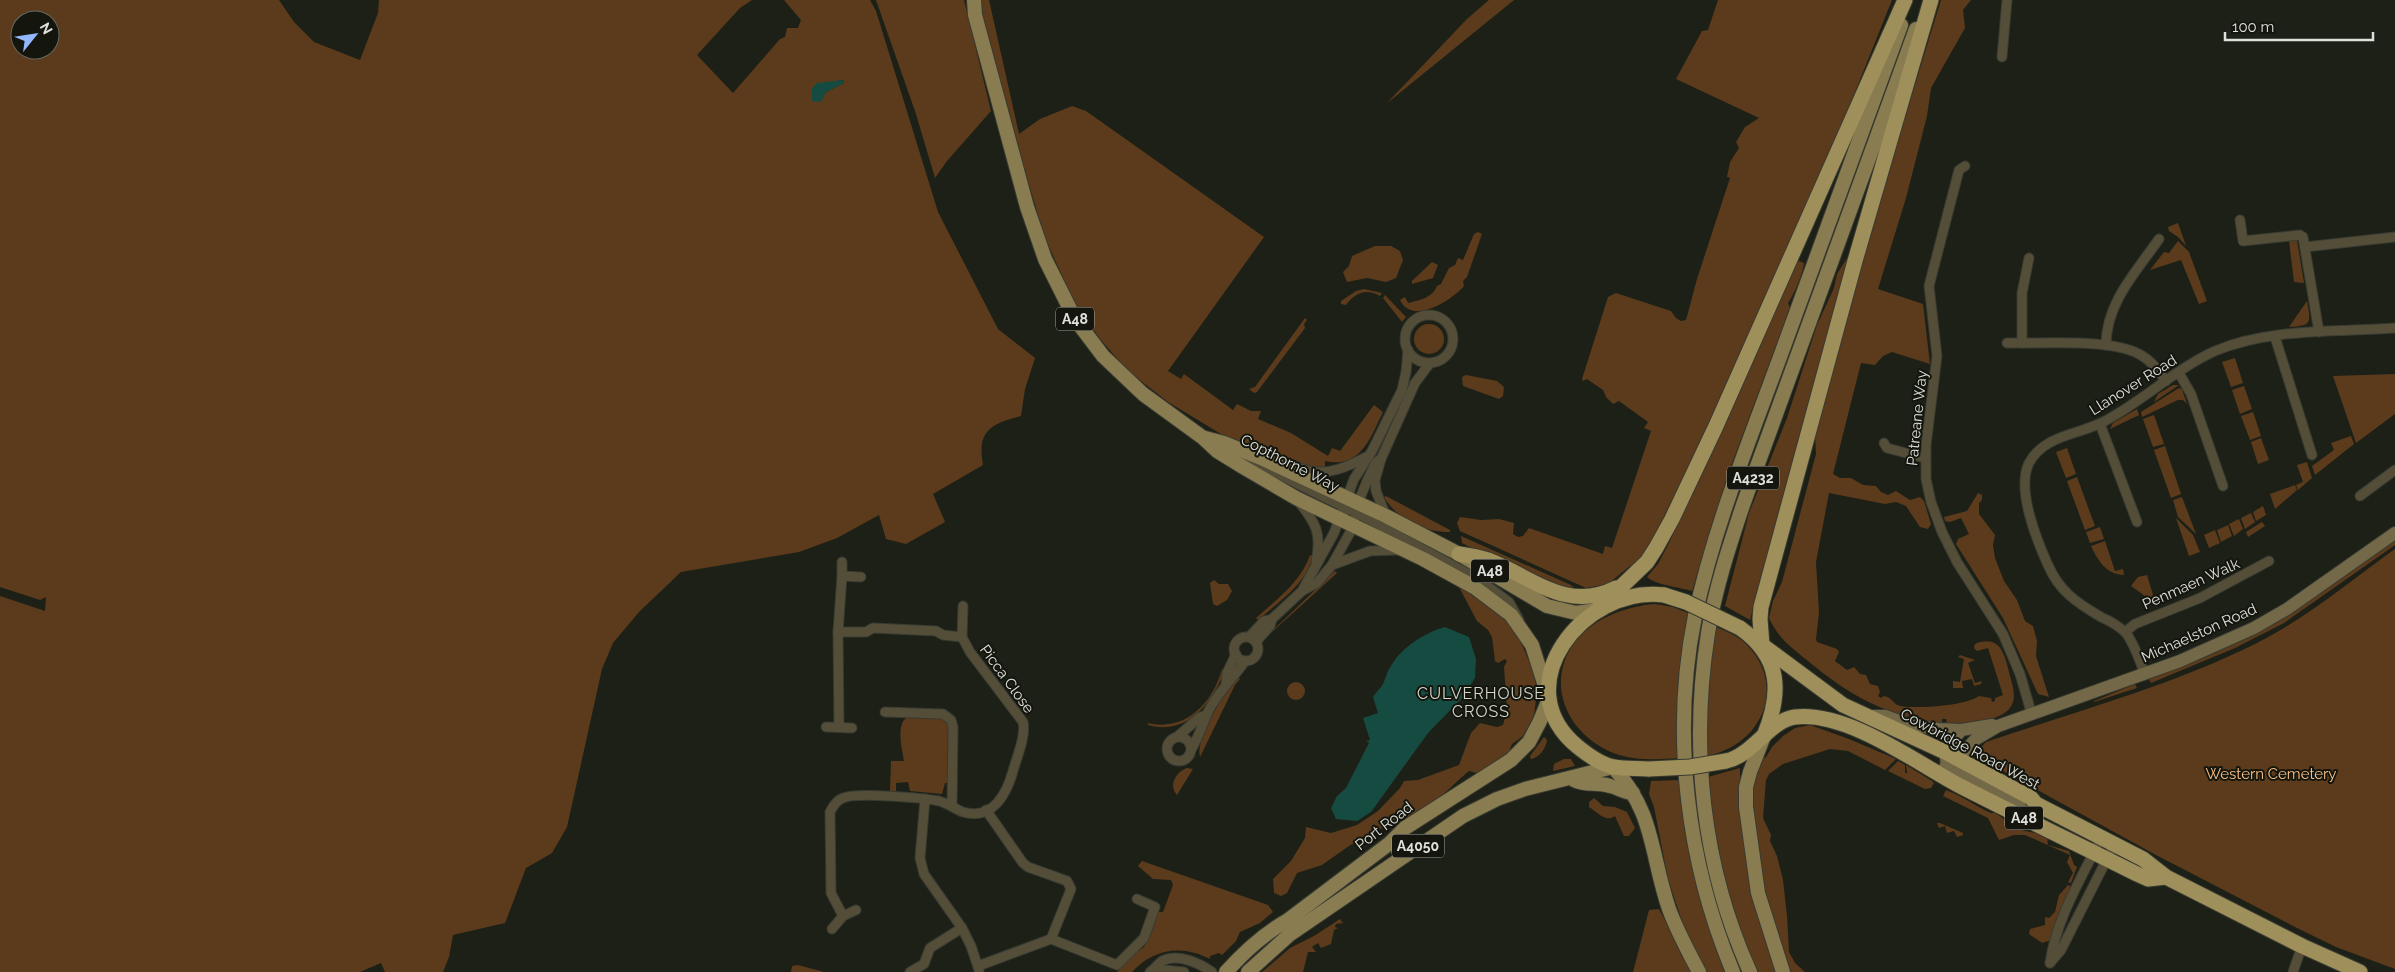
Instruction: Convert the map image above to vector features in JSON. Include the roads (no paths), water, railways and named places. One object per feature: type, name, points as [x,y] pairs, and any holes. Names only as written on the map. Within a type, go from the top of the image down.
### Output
[{"type":"highway","points":[[1613,767],[1592,757],[1574,744],[1561,727],[1549,699],[1553,667],[1559,649],[1570,632],[1626,583],[1656,548],[1716,426],[1905,0]]},
{"type":"highway","points":[[1764,736],[1774,703],[1775,683],[1773,672],[1762,646],[1760,619],[1763,601],[1855,261],[1931,0]]},
{"type":"highway","points":[[1459,554],[1491,561],[1555,592],[1570,596],[1600,594],[1626,583]]},
{"type":"highway","name":"Cowbridge Road West","points":[[1597,610],[1635,596],[1646,594],[1664,595],[1686,602],[1740,628],[1832,698],[1947,762],[2143,859],[2166,877],[2302,946],[2360,972]]},
{"type":"highway","name":"Cowbridge Road West","points":[[1613,767],[1649,769],[1690,767],[1726,762],[1740,756],[1784,721],[1797,717],[1833,722],[1887,744],[1947,762],[2028,820],[2148,879],[2166,877]]},
{"type":"main road","name":"A48","points":[[974,0],[975,15],[1027,207],[1045,259],[1062,297],[1088,338],[1116,370],[1149,399],[1202,437],[1217,451],[1296,498],[1349,511],[1386,516],[1459,554],[1547,606],[1576,613],[1597,610]]},
{"type":"main road","name":"A4232","points":[[1733,972],[1718,934],[1701,872],[1687,786],[1685,699],[1695,619],[1723,514],[1910,0]]},
{"type":"main road","name":"A4232","points":[[1750,972],[1727,912],[1716,874],[1702,791],[1700,701],[1708,632],[1722,569],[1743,505],[1927,0]]},
{"type":"main road","name":"A48","points":[[1202,437],[1224,443],[1261,458],[1349,511],[1406,550],[1448,571],[1474,587],[1511,615],[1522,629],[1538,659],[1549,699]]},
{"type":"main road","name":"Port Road","points":[[1226,972],[1244,953],[1276,927],[1390,843],[1406,828],[1518,755],[1535,732],[1549,699]]},
{"type":"main road","points":[[1764,736],[1746,787],[1746,807],[1758,893],[1783,972]]},
{"type":"main road","points":[[1613,767],[1631,786],[1633,794],[1648,822],[1669,909],[1699,972]]},
{"type":"main road","name":"A4050","points":[[1248,972],[1289,935],[1463,816],[1510,794],[1613,767]]},
{"type":"main road","points":[[1570,778],[1580,783],[1609,785],[1624,793],[1633,794]]},
{"type":"street","points":[[2002,57],[2007,0]]},
{"type":"street","name":"Patreane Way","points":[[1965,166],[1960,170],[1929,286],[1937,356],[1925,458],[1928,491],[1942,532],[1957,562],[2003,634],[2024,686],[2032,715]]},
{"type":"street","points":[[2240,220],[2243,241],[2300,235],[2303,237],[2319,332]]},
{"type":"street","points":[[2305,246],[2395,237]]},
{"type":"street","points":[[2106,345],[2108,327],[2114,306],[2129,281],[2160,239]]},
{"type":"street","points":[[2022,343],[2022,292],[2029,258]]},
{"type":"street","points":[[1427,314],[1442,318],[1452,331],[1451,348],[1441,360],[1430,363],[1417,360],[1408,350],[1404,341],[1405,333],[1413,320],[1427,314]]},
{"type":"street","name":"Llanover Road","points":[[2125,632],[2074,601],[2063,591],[2048,565],[2031,521],[2026,500],[2026,474],[2029,463],[2037,453],[2055,439],[2100,424],[2166,381],[2217,351],[2246,342],[2275,337],[2319,332],[2395,328]]},
{"type":"street","points":[[2275,337],[2312,454]]},
{"type":"street","points":[[2007,343],[2106,345],[2139,354],[2156,368],[2166,381]]},
{"type":"street","points":[[1349,511],[1357,472],[1369,456],[1404,385],[1408,350]]},
{"type":"street","points":[[1386,516],[1376,491],[1375,480],[1381,459],[1415,383],[1430,363]]},
{"type":"street","points":[[2179,373],[2191,394],[2223,486]]},
{"type":"street","points":[[2100,424],[2137,522]]},
{"type":"street","name":"Copthorne Way","points":[[1224,443],[1238,454],[1267,470],[1349,511]]},
{"type":"street","points":[[1884,443],[1887,448],[1925,458]]},
{"type":"street","points":[[1261,458],[1285,461],[1303,469],[1321,472],[1336,470],[1369,456]]},
{"type":"street","points":[[1349,511],[1376,462],[1381,459]]},
{"type":"street","points":[[2360,496],[2395,470]]},
{"type":"street","name":"Copthorne Way","points":[[1296,498],[1311,517],[1317,529],[1318,551],[1315,570]]},
{"type":"street","points":[[1349,511],[1452,563],[1486,584],[1515,610],[1522,629]]},
{"type":"street","name":"Copthorne Way","points":[[1252,640],[1270,626],[1272,619],[1302,591],[1317,582],[1332,565],[1349,511]]},
{"type":"street","name":"Copthorne Way","points":[[1302,591],[1349,511]]},
{"type":"street","name":"Michaelston Road","points":[[1947,762],[1976,739],[1998,726],[2145,674],[2216,646],[2266,622],[2395,533]]},
{"type":"street","name":"Copthorne Way","points":[[1332,565],[1370,551],[1406,550]]},
{"type":"street","name":"Penmaen Walk","points":[[2125,632],[2135,624],[2231,583],[2269,561]]},
{"type":"street","points":[[839,727],[838,632],[842,562]]},
{"type":"street","points":[[842,576],[861,577]]},
{"type":"street","name":"Picca Close","points":[[963,606],[962,637],[975,661],[1020,716],[1024,728],[1005,795],[986,810]]},
{"type":"street","name":"Picca Close","points":[[838,632],[866,632],[873,628],[936,631],[943,635],[962,637]]},
{"type":"street","points":[[2125,632],[2145,674]]},
{"type":"street","name":"Copthorne Way","points":[[1226,683],[1227,673],[1236,654],[1235,643],[1241,637],[1252,640]]},
{"type":"street","name":"Copthorne Way","points":[[1191,750],[1207,715],[1226,683],[1233,678],[1245,661],[1250,660],[1257,654],[1252,640]]},
{"type":"street","points":[[1236,654],[1245,661]]},
{"type":"street","points":[[885,712],[943,714],[951,720],[953,727],[952,806]]},
{"type":"street","name":"Copthorne Way","points":[[1177,737],[1200,717],[1207,715]]},
{"type":"street","name":"Michaelston Road","points":[[1867,716],[1886,716],[1916,726],[1961,730],[1990,724],[1998,726]]},
{"type":"street","points":[[826,727],[852,728]]},
{"type":"street","points":[[1947,762],[1961,730]]},
{"type":"street","points":[[1177,737],[1185,739],[1190,745],[1189,756],[1182,761],[1171,758],[1167,751],[1167,745],[1177,737]]},
{"type":"street","points":[[842,916],[831,893],[829,824],[832,807],[843,798],[849,796],[925,799],[952,806],[964,812],[986,810],[1023,863],[1028,867],[1067,881],[1070,885],[1051,939],[979,969],[962,928],[924,874],[920,858],[925,799]]},
{"type":"street","points":[[2108,842],[2061,950],[2050,962],[2052,945],[2108,842]]},
{"type":"street","points":[[1051,939],[1114,969],[1144,938],[1155,907],[1137,899]]},
{"type":"street","points":[[832,929],[842,916],[856,910]]},
{"type":"street","points":[[910,972],[924,964],[930,948],[962,928]]},
{"type":"street","points":[[2293,972],[2302,946]]},
{"type":"street","points":[[1153,970],[1162,962],[1183,959],[1196,963],[1212,972]]},
{"type":"street","points":[[1153,970],[1184,972]]},
{"type":"water","points":[[843,80],[844,83],[826,92],[821,102],[812,101],[812,88],[817,83]]},
{"type":"water","points":[[1445,627],[1469,637],[1476,659],[1475,678],[1462,698],[1428,733],[1371,812],[1357,821],[1336,819],[1331,808],[1337,796],[1346,788],[1369,743],[1366,741],[1370,740],[1363,718],[1378,713],[1373,697],[1383,684],[1396,659],[1407,647],[1429,633]]},
{"type":"district","name":"CULVERHOUSE CROSS","points":[[1481,702]]},
{"type":"park label","name":"Western Cemetery","points":[[2271,774]]}]
